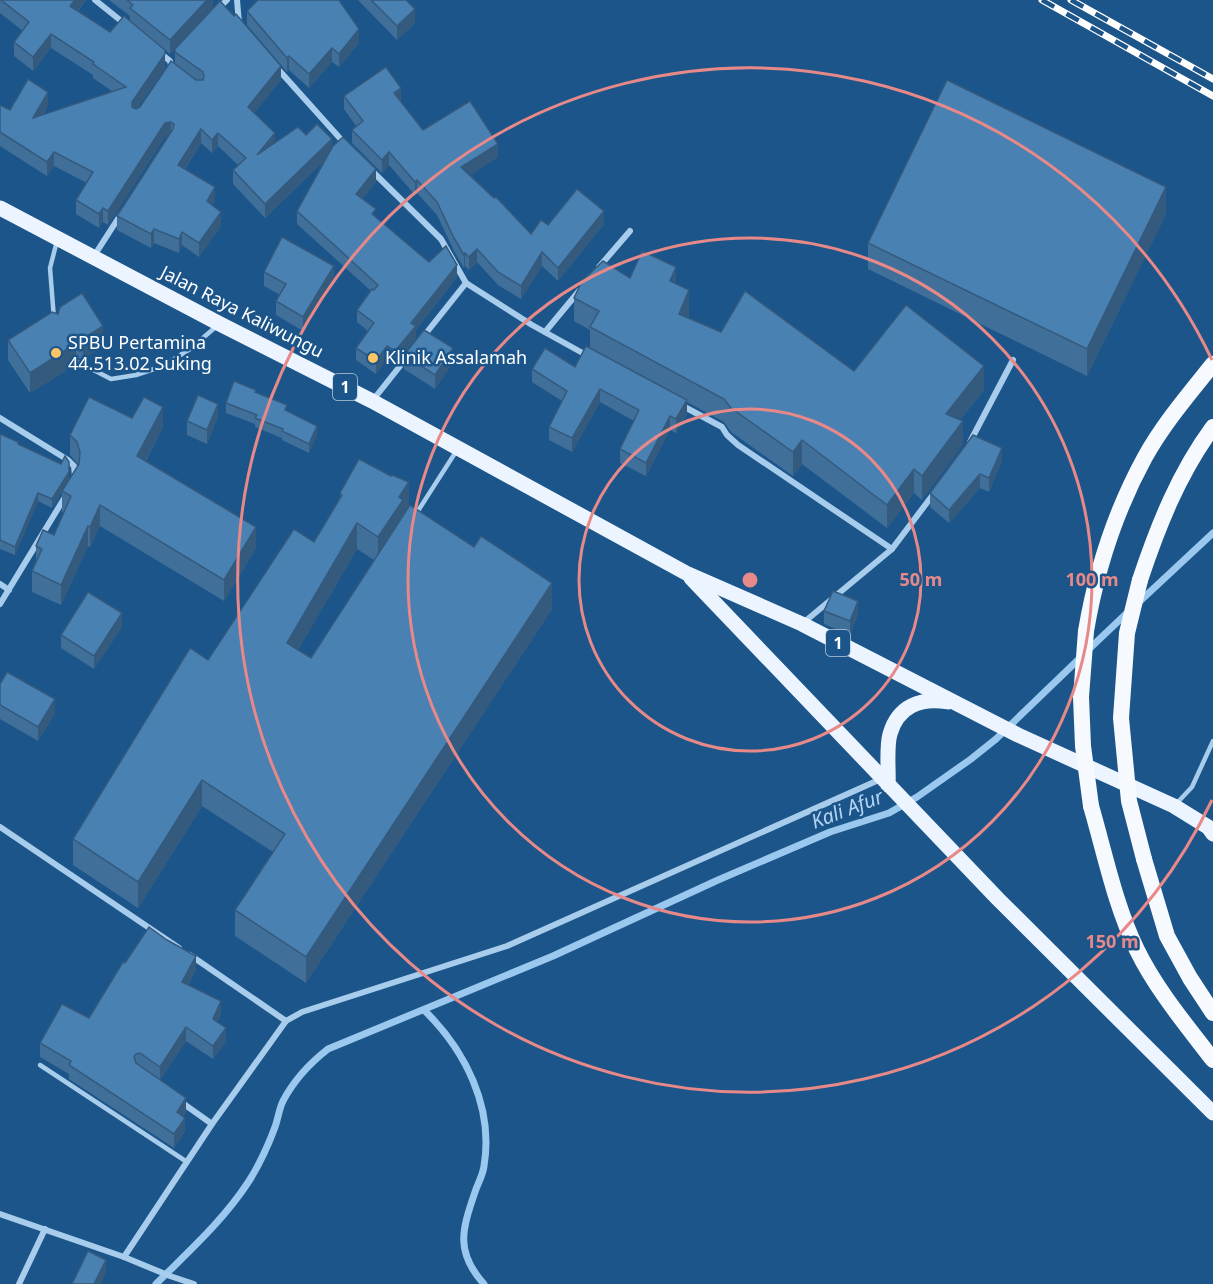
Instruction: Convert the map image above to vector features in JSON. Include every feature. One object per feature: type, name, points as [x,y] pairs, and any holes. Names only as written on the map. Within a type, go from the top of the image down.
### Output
[{"type":"highway","points":[[1213,364],[1176,410],[1146,455],[1130,488],[1093,593],[1086,631],[1081,697],[1083,746],[1091,806],[1118,901],[1137,951],[1173,1008],[1213,1060]]},
{"type":"highway","points":[[1213,427],[1176,488],[1157,528],[1140,580],[1127,633],[1121,718],[1129,801],[1167,936],[1213,1013]]},
{"type":"main road","name":"Jalan Raya Kaliwungu","points":[[0,208],[372,401],[686,573]]},
{"type":"main road","name":"1","points":[[686,573],[802,624],[1018,735],[1174,806],[1208,827],[1213,834]]},
{"type":"main road","name":"1","points":[[686,573],[998,898],[1213,1113]]},
{"type":"main road","points":[[888,785],[890,735],[898,716],[914,703],[932,699],[957,703]]},
{"type":"street","points":[[96,0],[129,27]]},
{"type":"street","points":[[211,17],[227,0]]},
{"type":"street","points":[[237,0],[239,22],[245,32]]},
{"type":"street","points":[[153,48],[178,73]]},
{"type":"street","points":[[170,64],[178,52]]},
{"type":"street","points":[[275,66],[352,151]]},
{"type":"street","points":[[369,167],[441,239],[466,283],[545,332],[594,358]]},
{"type":"street","points":[[93,256],[125,208]]},
{"type":"street","points":[[594,273],[630,231]]},
{"type":"street","points":[[545,332],[587,282]]},
{"type":"street","points":[[418,344],[466,283]]},
{"type":"street","points":[[372,401],[411,352]]},
{"type":"street","points":[[968,446],[1013,360]]},
{"type":"street","points":[[673,401],[722,427],[738,445],[892,549]]},
{"type":"street","points":[[0,418],[68,460],[76,472],[74,482]]},
{"type":"street","points":[[802,624],[892,549],[941,484]]},
{"type":"street","points":[[0,604],[68,492]]},
{"type":"street","points":[[0,584],[9,590]]},
{"type":"street","points":[[124,1257],[212,1124],[286,1022],[302,1012],[507,946],[888,785]]},
{"type":"street","points":[[0,827],[286,1022]]},
{"type":"street","points":[[175,1098],[212,1124]]},
{"type":"street","points":[[0,1214],[194,1284]]},
{"type":"street","points":[[19,1284],[45,1229]]},
{"type":"lane","points":[[165,76],[170,64]]},
{"type":"lane","points":[[56,330],[50,268],[58,238]]},
{"type":"lane","points":[[78,362],[111,379],[136,375],[164,366],[190,349],[220,324]]},
{"type":"lane","points":[[413,517],[458,448]]},
{"type":"lane","points":[[1174,806],[1192,787],[1213,741]]},
{"type":"lane","points":[[40,1065],[187,1162]]},
{"type":"building","points":[[1,0],[75,0],[70,6],[110,32],[124,16],[165,50],[165,54],[132,102],[132,107],[136,109],[140,107],[171,61],[196,80],[203,80],[203,72],[175,52],[175,49],[220,1],[234,16],[236,14],[281,66],[248,107],[275,133],[257,155],[298,127],[306,135],[317,124],[332,139],[265,204],[233,170],[246,158],[218,133],[212,140],[201,129],[178,165],[215,187],[207,201],[221,212],[199,243],[182,232],[179,239],[154,229],[151,234],[117,216],[173,129],[174,124],[165,123],[108,211],[103,208],[99,214],[76,200],[93,172],[54,152],[47,162],[0,132],[0,105],[10,110],[28,79],[48,92],[33,118],[126,87],[93,64],[94,62],[51,34],[33,57],[14,42],[29,22]]},
{"type":"building","points":[[127,0],[207,0],[170,40],[130,8],[133,5]]},
{"type":"building","points":[[258,0],[339,0],[359,29],[339,54],[332,48],[309,74],[289,56],[287,58],[247,11]]},
{"type":"building","points":[[371,0],[406,0],[415,9],[397,26]]},
{"type":"building","points":[[386,67],[401,88],[394,93],[423,130],[470,101],[498,144],[461,167],[494,198],[496,197],[531,234],[541,220],[548,225],[577,189],[604,211],[558,268],[542,252],[521,286],[498,272],[477,249],[469,257],[465,253],[464,255],[437,202],[417,180],[415,182],[389,152],[382,160],[352,130],[363,121],[344,96]]},
{"type":"building","points":[[947,80],[1166,187],[1087,349],[868,243]]},
{"type":"building","points":[[343,137],[376,169],[356,194],[376,209],[372,214],[429,262],[446,246],[457,265],[411,323],[416,326],[395,351],[387,346],[376,361],[356,348],[374,323],[357,310],[372,289],[374,290],[378,285],[297,211],[333,146]]},
{"type":"building","points":[[282,237],[334,266],[303,317],[276,301],[286,284],[264,272]]},
{"type":"building","points":[[642,251],[676,267],[670,281],[689,290],[679,314],[721,332],[745,291],[854,371],[906,305],[984,366],[946,414],[963,421],[922,476],[914,469],[887,505],[802,440],[793,452],[731,408],[724,399],[590,327],[599,311],[574,298],[582,281],[603,261],[630,278]]},
{"type":"building","points":[[82,293],[103,326],[83,339],[76,338],[75,344],[30,373],[8,340],[52,312],[58,314],[60,307]]},
{"type":"building","points":[[424,330],[453,348],[435,375],[404,355]]},
{"type":"building","points":[[586,346],[687,400],[676,419],[670,416],[646,463],[620,449],[639,410],[600,389],[572,438],[549,427],[567,391],[532,369],[545,348],[575,367]]},
{"type":"building","points":[[234,381],[287,405],[285,410],[317,426],[309,444],[282,431],[283,429],[255,418],[257,415],[226,403]]},
{"type":"building","points":[[198,395],[218,404],[207,430],[187,421]]},
{"type":"building","points":[[89,397],[132,418],[144,397],[163,407],[137,456],[256,527],[224,580],[100,505],[61,585],[32,571],[42,549],[36,546],[43,530],[54,535],[71,496],[62,491],[79,464],[80,452],[77,442],[70,435]]},
{"type":"building","points":[[0,434],[61,464],[65,456],[69,462],[69,472],[52,499],[38,493],[15,547],[0,540]]},
{"type":"building","points":[[973,435],[1002,448],[989,478],[980,474],[949,510],[930,493]]},
{"type":"building","points":[[359,459],[391,476],[409,482],[399,497],[403,500],[378,537],[357,523],[287,643],[311,658],[410,505],[474,547],[481,536],[552,583],[306,957],[235,910],[285,834],[202,780],[138,882],[73,839],[190,648],[208,660],[294,529],[314,542],[342,495],[340,493]]},
{"type":"building","points":[[833,591],[858,601],[850,621],[824,611]]},
{"type":"building","points":[[88,592],[122,613],[94,656],[61,635]]},
{"type":"building","points":[[7,672],[55,699],[38,727],[0,705],[0,684]]},
{"type":"building","points":[[149,927],[196,956],[182,982],[221,1001],[213,1019],[226,1028],[213,1046],[186,1027],[160,1067],[140,1053],[134,1057],[136,1063],[186,1098],[177,1112],[185,1118],[174,1134],[69,1065],[71,1061],[40,1043],[62,1004],[89,1018],[123,962],[125,963]]},
{"type":"building","points":[[88,1251],[106,1260],[94,1284],[72,1284]]},
{"type":"waterway","name":"Kali Afur","points":[[1138,603],[1213,533]]},
{"type":"waterway","name":"Kali Afur","points":[[1088,650],[1128,612]]},
{"type":"waterway","name":"Kali Afur","points":[[156,1284],[205,1235],[239,1196],[263,1155],[287,1093],[303,1072],[328,1049],[553,956],[718,880],[830,832],[889,813],[917,797],[996,739],[1080,658]]},
{"type":"waterway","points":[[424,1010],[439,1026],[464,1061],[480,1101],[485,1122],[486,1144],[483,1173],[464,1229],[465,1251],[475,1272],[484,1284]]},
{"type":"railway","points":[[1042,0],[1213,96]]},
{"type":"railway","points":[[1071,0],[1213,79]]},
{"type":"place","name":"SPBU Pertamina 44.513.02 Suking","points":[[56,353]]},
{"type":"place","name":"Klinik Assalamah","points":[[373,358]]}]
